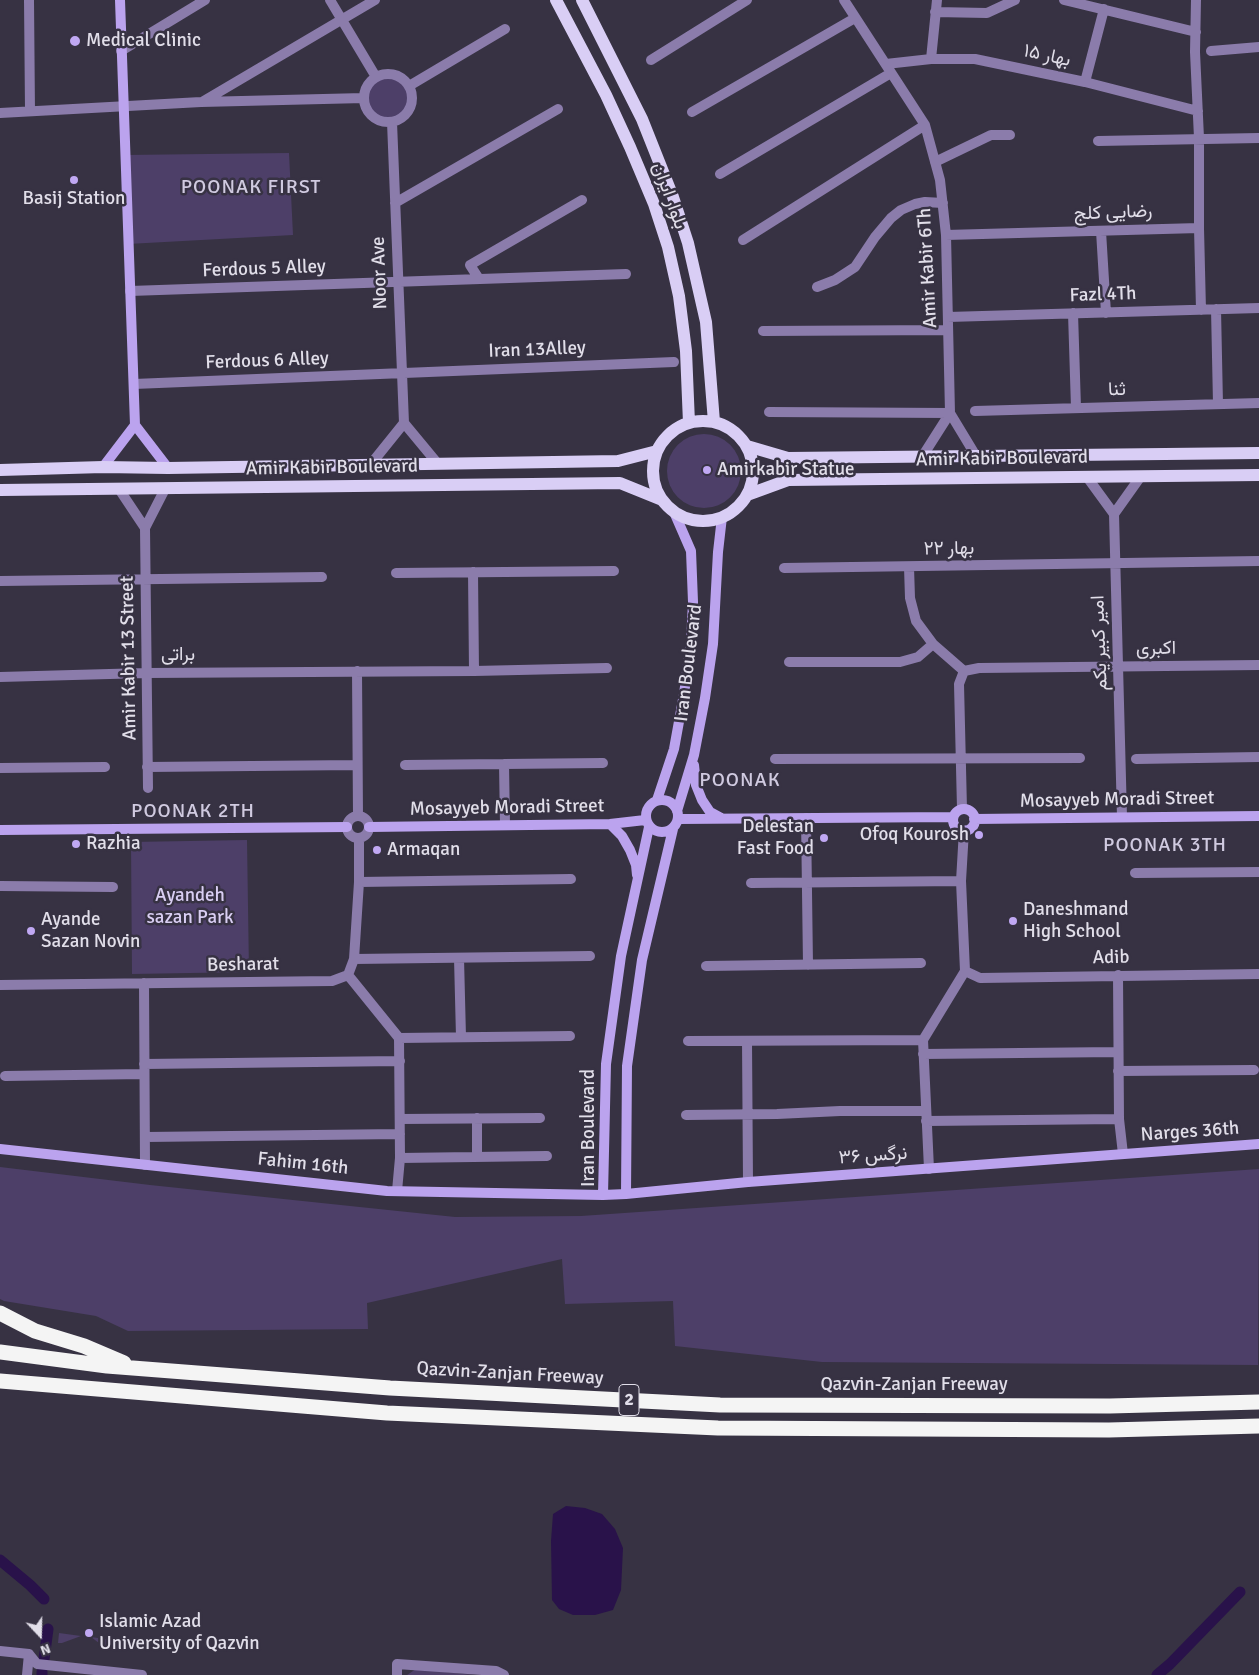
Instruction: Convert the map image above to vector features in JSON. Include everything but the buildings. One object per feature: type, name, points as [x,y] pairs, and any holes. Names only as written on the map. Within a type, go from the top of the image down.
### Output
[{"type":"highway","points":[[0,1313],[35,1331],[84,1346],[137,1368]]},
{"type":"highway","name":"Qazvin-Zanjan Freeway","points":[[0,1352],[137,1368],[390,1388],[720,1405],[1110,1406],[1259,1402]]},
{"type":"highway","name":"2","points":[[0,1382],[387,1414],[718,1428],[1109,1430],[1259,1426]]},
{"type":"main road","name":"بلوار ایران","points":[[556,0],[606,95],[630,147],[657,213],[668,247],[679,296],[686,351],[689,423]]},
{"type":"main road","name":"بلوار ایران","points":[[582,0],[642,119],[673,197],[685,234],[706,322],[714,422]]},
{"type":"main road","points":[[714,422],[727,427],[738,435],[747,446],[753,462],[753,479],[747,495],[737,508],[722,517],[706,520],[689,519],[674,512],[662,500],[655,484],[653,467],[657,451],[665,438],[676,429],[689,423],[714,422]]},
{"type":"main road","name":"Amir Kabir Boulevard","points":[[747,446],[788,458],[1259,453]]},
{"type":"main road","name":"Amir Kabir Boulevard","points":[[0,470],[618,461],[657,451]]},
{"type":"main road","name":"Amir Kabir Boulevard","points":[[747,495],[788,480],[1259,475]]},
{"type":"main road","name":"Amir Kabir Boulevard","points":[[0,490],[620,483],[662,500]]},
{"type":"street","points":[[29,0],[30,111]]},
{"type":"street","points":[[120,0],[136,425],[168,468]]},
{"type":"street","points":[[121,50],[205,0]]},
{"type":"street","points":[[330,0],[376,77]]},
{"type":"street","points":[[201,102],[375,0]]},
{"type":"street","points":[[651,60],[747,0]]},
{"type":"street","name":"Amir Kabir 6Th","points":[[844,0],[925,124],[940,180],[946,235],[950,413]]},
{"type":"street","points":[[931,59],[937,0]]},
{"type":"street","points":[[987,14],[1001,0]]},
{"type":"street","points":[[935,12],[987,14],[1015,0]]},
{"type":"street","points":[[1064,0],[1196,32]]},
{"type":"street","points":[[1196,0],[1200,138],[1199,228],[1201,310]]},
{"type":"street","points":[[1085,82],[1104,9]]},
{"type":"street","points":[[692,112],[856,18]]},
{"type":"street","points":[[409,86],[505,29]]},
{"type":"street","points":[[1211,51],[1259,47]]},
{"type":"street","name":"بهار ۱۵","points":[[888,69],[931,59],[975,59],[1085,82],[1198,111]]},
{"type":"street","points":[[720,174],[888,69]]},
{"type":"street","points":[[383,74],[391,74],[404,80],[409,86],[412,93],[412,101],[406,115],[392,122],[384,122],[376,119],[370,113],[364,98],[370,83],[376,77],[383,74]]},
{"type":"street","points":[[0,113],[201,102],[364,98]]},
{"type":"street","points":[[395,203],[558,110]]},
{"type":"street","name":"Noor Ave","points":[[392,122],[404,423]]},
{"type":"street","points":[[743,240],[925,124]]},
{"type":"street","points":[[935,162],[990,135],[1010,135]]},
{"type":"street","points":[[1098,141],[1259,138]]},
{"type":"street","points":[[479,279],[470,264],[582,200]]},
{"type":"street","points":[[817,287],[835,280],[855,267],[880,231],[891,218],[902,210],[925,202],[943,202]]},
{"type":"street","name":"رضایی کلج","points":[[946,235],[1199,228]]},
{"type":"street","points":[[1101,231],[1106,312]]},
{"type":"street","name":"Ferdous 5 Alley","points":[[130,291],[626,274]]},
{"type":"street","name":"Fazl 4Th","points":[[948,317],[1259,308]]},
{"type":"street","points":[[1216,309],[1218,404]]},
{"type":"street","points":[[1074,313],[1076,408]]},
{"type":"street","points":[[763,331],[948,330]]},
{"type":"street","name":"Iran 13Alley","points":[[402,374],[674,362]]},
{"type":"street","name":"Ferdous 6 Alley","points":[[134,384],[402,374]]},
{"type":"street","name":"ثنا","points":[[975,411],[1259,403]]},
{"type":"street","points":[[769,412],[950,413]]},
{"type":"street","points":[[950,413],[976,456]]},
{"type":"street","points":[[922,457],[950,413]]},
{"type":"street","points":[[371,464],[404,423],[438,464]]},
{"type":"street","points":[[103,467],[136,425]]},
{"type":"street","points":[[1087,477],[1114,514],[1140,476]]},
{"type":"street","points":[[119,490],[145,528],[165,489]]},
{"type":"street","name":"Iran Boulevard","points":[[657,800],[674,749],[691,642],[693,602],[691,551],[674,512]]},
{"type":"street","name":"امیر کبیر یکم","points":[[1114,514],[1122,817]]},
{"type":"street","name":"Iran Boulevard","points":[[678,815],[694,754],[705,698],[712,644],[722,517]]},
{"type":"street","name":"Amir Kabir 13 Street","points":[[145,528],[148,788]]},
{"type":"street","name":"بهار ۲۲","points":[[784,568],[1259,561]]},
{"type":"street","points":[[909,566],[910,598],[916,620],[933,644],[964,671],[959,684],[962,809]]},
{"type":"street","points":[[396,573],[614,571]]},
{"type":"street","points":[[473,572],[474,671]]},
{"type":"street","points":[[0,581],[322,577]]},
{"type":"street","points":[[789,662],[900,662],[918,657],[933,644]]},
{"type":"street","name":"اکبری","points":[[964,671],[978,668],[1259,665]]},
{"type":"street","name":"براتی","points":[[0,677],[146,673],[474,671],[607,668]]},
{"type":"street","points":[[357,672],[358,816]]},
{"type":"street","points":[[694,754],[693,770],[702,800],[710,812],[722,819]]},
{"type":"street","points":[[1136,759],[1259,757]]},
{"type":"street","points":[[775,759],[961,760],[1080,758]]},
{"type":"street","points":[[405,765],[603,763]]},
{"type":"street","points":[[504,764],[505,826]]},
{"type":"street","points":[[147,767],[357,765]]},
{"type":"street","points":[[0,768],[105,766]]},
{"type":"street","points":[[657,800],[669,802],[678,815],[672,829],[660,833],[647,823],[646,810],[657,800]]},
{"type":"street","points":[[962,809],[970,811],[974,819],[972,827],[964,830],[956,828],[953,817],[958,810],[962,809]]},
{"type":"street","points":[[678,815],[722,819],[953,817]]},
{"type":"street","points":[[358,816],[366,819],[369,827],[368,832],[359,838],[350,835],[347,826],[350,819],[358,816]]},
{"type":"street","name":"Mosayyeb Moradi Street","points":[[974,819],[1259,816]]},
{"type":"street","points":[[806,818],[808,965]]},
{"type":"street","name":"Iran Boulevard","points":[[647,823],[621,956],[606,1064],[603,1195],[626,1194],[628,1066],[642,960],[672,829]]},
{"type":"street","name":"Mosayyeb Moradi Street","points":[[369,827],[647,823]]},
{"type":"street","points":[[610,824],[622,836],[630,850],[636,865],[637,881]]},
{"type":"street","points":[[0,830],[347,826]]},
{"type":"street","points":[[929,1169],[923,1040],[965,971],[961,881],[964,830]]},
{"type":"street","points":[[359,838],[359,882],[354,959],[348,975],[399,1038],[400,1158],[397,1191]]},
{"type":"street","points":[[1135,873],[1259,872]]},
{"type":"street","points":[[359,882],[571,879]]},
{"type":"street","points":[[750,883],[961,881]]},
{"type":"street","points":[[0,886],[113,887]]},
{"type":"street","points":[[354,959],[590,956]]},
{"type":"street","points":[[459,958],[461,1037]]},
{"type":"street","points":[[706,966],[921,963]]},
{"type":"street","name":"Adib","points":[[965,971],[980,978],[1259,974]]},
{"type":"street","name":"Besharat","points":[[0,985],[332,981],[348,975]]},
{"type":"street","points":[[1118,975],[1119,1119],[1123,1154]]},
{"type":"street","points":[[144,984],[145,1165]]},
{"type":"street","points":[[399,1038],[570,1036]]},
{"type":"street","points":[[688,1041],[923,1040]]},
{"type":"street","points":[[747,1041],[748,1182]]},
{"type":"street","points":[[923,1054],[1118,1052]]},
{"type":"street","points":[[5,1076],[144,1069],[400,1061]]},
{"type":"street","points":[[1118,1072],[1254,1070]]},
{"type":"street","points":[[686,1115],[840,1111],[926,1116],[1119,1119]]},
{"type":"street","points":[[477,1118],[478,1157]]},
{"type":"street","points":[[400,1119],[540,1118]]},
{"type":"street","points":[[146,1137],[400,1134]]},
{"type":"street","name":"Narges 36th","points":[[1123,1154],[1259,1144]]},
{"type":"street","name":"Fahim 16th","points":[[0,1149],[397,1191],[603,1195]]},
{"type":"street","name":"نرگس ۳۶","points":[[626,1194],[748,1182],[1123,1154]]},
{"type":"street","points":[[400,1158],[547,1156]]},
{"type":"street","points":[[0,1652],[29,1654],[37,1664],[142,1675]]},
{"type":"street","points":[[27,1675],[29,1654]]},
{"type":"street","points":[[397,1675],[397,1664],[496,1671],[504,1675]]},
{"type":"green space","points":[[391,74],[398,76],[410,85],[412,101],[406,115],[392,122],[384,122],[376,119],[370,113],[364,98],[370,83],[383,75]]},
{"type":"green space","points":[[289,153],[293,235],[128,244],[125,155]]},
{"type":"green space","points":[[704,434],[718,437],[730,445],[738,457],[741,471],[738,485],[730,497],[718,505],[704,508],[690,505],[678,497],[670,485],[667,471],[670,457],[678,445],[690,437]]},
{"type":"green space","name":"Ayandeh sazan Park","points":[[247,840],[249,972],[132,974],[131,842]]},
{"type":"green space","points":[[0,1167],[150,1185],[455,1217],[581,1216],[1259,1169],[1258,1365],[822,1362],[675,1346],[673,1301],[565,1304],[562,1259],[367,1303],[368,1329],[128,1331],[96,1316],[0,1299]]},
{"type":"green space","points":[[59,1633],[81,1636],[58,1643]]},
{"type":"green space","points":[[91,1637],[112,1640],[112,1649],[107,1649]]},
{"type":"green space","points":[[416,1669],[474,1675],[407,1675]]},
{"type":"shaded area","points":[[566,1506],[585,1508],[602,1514],[615,1529],[623,1548],[621,1590],[613,1610],[595,1615],[573,1615],[559,1609],[552,1600],[551,1541],[553,1514]]},
{"type":"waterway","points":[[0,1560],[44,1599]]},
{"type":"waterway","points":[[1157,1675],[1240,1592]]},
{"type":"waterway","points":[[44,1659],[48,1629]]},
{"type":"place","name":"Medical Clinic","points":[[75,41]]},
{"type":"place","name":"Basij Station","points":[[74,180]]},
{"type":"place","name":"Amirkabir Statue","points":[[707,470]]},
{"type":"place","name":"Ofoq Kourosh","points":[[979,835]]},
{"type":"place","name":"Delestan Fast Food","points":[[824,838]]},
{"type":"place","name":"Razhia","points":[[76,844]]},
{"type":"place","name":"Armaqan","points":[[377,850]]},
{"type":"place","name":"Daneshmand High School","points":[[1013,921]]},
{"type":"place","name":"Ayande Sazan Novin","points":[[31,931]]},
{"type":"place","name":"Islamic Azad University of Qazvin","points":[[89,1633]]},
{"type":"district","name":"POONAK FIRST","points":[[251,188]]},
{"type":"district","name":"POONAK","points":[[740,781]]},
{"type":"district","name":"POONAK 2TH","points":[[193,812]]},
{"type":"district","name":"POONAK 3TH","points":[[1165,846]]}]
